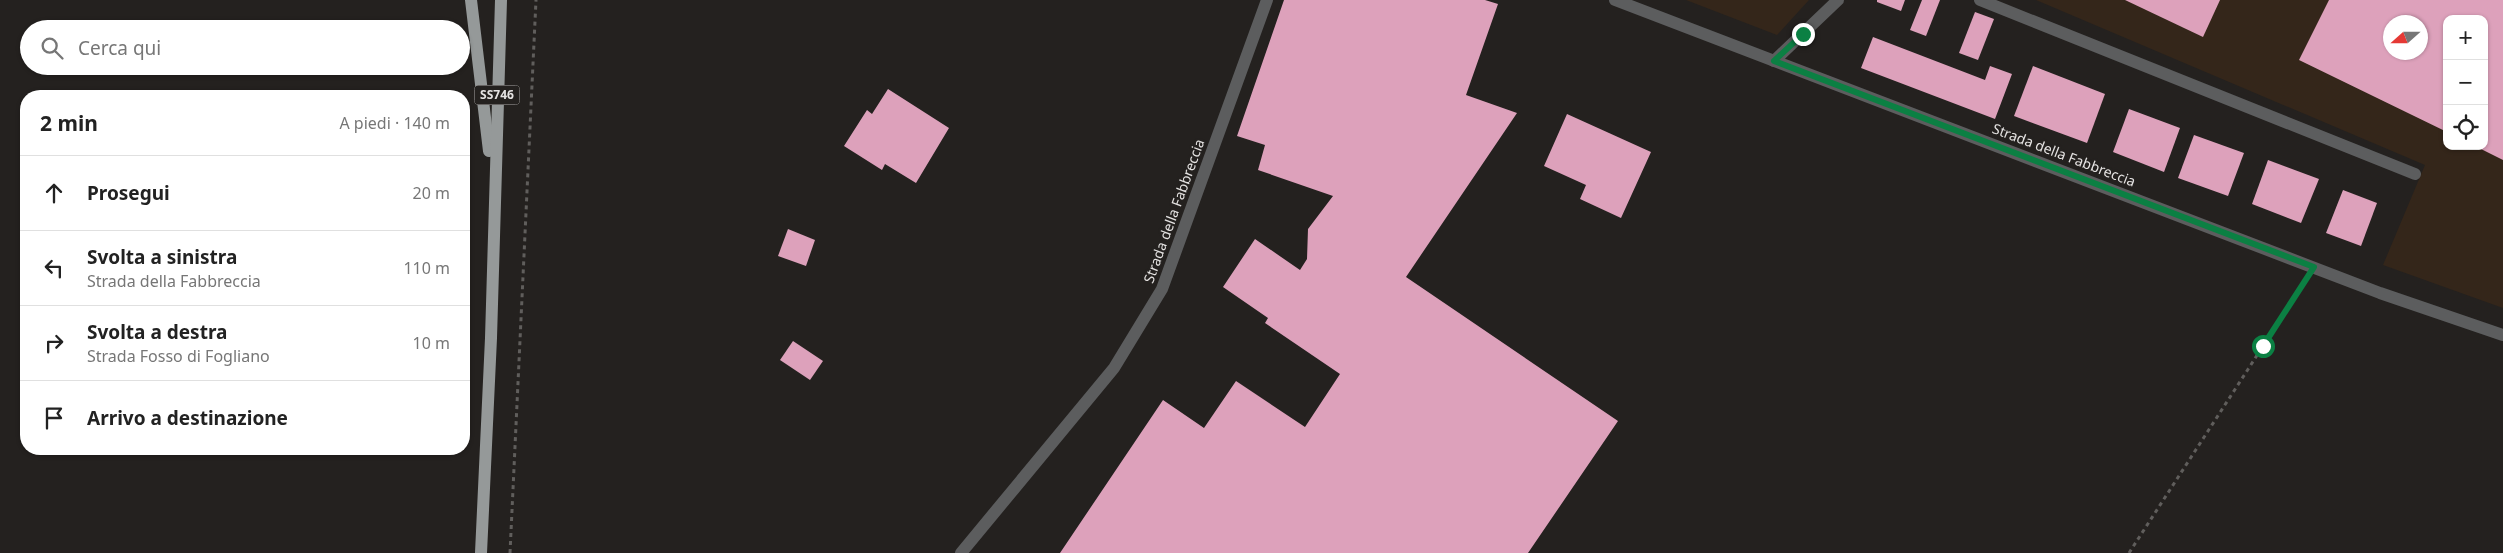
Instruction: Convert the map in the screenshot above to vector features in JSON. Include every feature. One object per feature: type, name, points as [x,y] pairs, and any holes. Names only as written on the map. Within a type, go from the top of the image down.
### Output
[{"type":"main road","name":"SS746","points":[[471,0],[494,191]]},
{"type":"main road","name":"SS746","points":[[481,553],[491,338],[501,0]]},
{"type":"street","name":"Strada della Fabbreccia","points":[[961,553],[1114,368],[1162,289],[1267,0]]},
{"type":"street","name":"Strada della Fabbreccia","points":[[1615,0],[2380,293],[2503,335]]},
{"type":"street","points":[[1774,61],[1838,0]]},
{"type":"street","points":[[1980,0],[2415,174]]},
{"type":"path","points":[[510,553],[536,0]]},
{"type":"path","points":[[2129,553],[2314,267]]},
{"type":"shaded area","points":[[1686,0],[1809,0],[1777,35]]},
{"type":"shaded area","points":[[2036,0],[2503,0],[2503,308],[2383,265],[2425,165]]},
{"type":"building","points":[[1284,0],[1485,0],[1498,4],[1466,95],[1517,113],[1406,277],[1618,421],[1528,553],[1060,553],[1163,400],[1204,428],[1236,381],[1305,427],[1340,374],[1265,323],[1268,318],[1223,287],[1255,239],[1300,270],[1307,259],[1308,229],[1333,196],[1258,170],[1265,145],[1237,136]]},
{"type":"building","points":[[1877,0],[1905,0],[1901,11],[1877,2]]},
{"type":"building","points":[[1922,0],[1940,0],[1926,36],[1910,30]]},
{"type":"building","points":[[2125,0],[2220,0],[2203,37]]},
{"type":"building","points":[[2329,0],[2503,0],[2503,160],[2483,150],[2488,150],[2488,15],[2443,15],[2443,130],[2299,60]]},
{"type":"building","points":[[1975,12],[1994,19],[1978,60],[1959,53]]},
{"type":"building","points":[[1873,37],[1985,80],[1990,66],[2012,74],[1995,119],[1861,68]]},
{"type":"building","points":[[2033,66],[2105,94],[2087,143],[2014,116]]},
{"type":"building","points":[[888,89],[949,128],[916,183],[885,164],[882,170],[844,146],[867,110],[872,114]]},
{"type":"building","points":[[2129,109],[2180,128],[2164,172],[2113,152]]},
{"type":"building","points":[[1567,114],[1651,152],[1621,218],[1580,199],[1586,185],[1544,166]]},
{"type":"building","points":[[2194,135],[2244,153],[2228,196],[2178,178]]},
{"type":"building","points":[[2268,160],[2319,179],[2301,223],[2252,204]]},
{"type":"building","points":[[2343,190],[2377,203],[2361,246],[2326,233]]},
{"type":"building","points":[[788,229],[815,240],[806,266],[778,256]]},
{"type":"building","points":[[793,341],[823,361],[810,380],[780,360]]},
{"type":"route","points":[[1803,34],[1774,61],[2314,267],[2263,346]]}]
